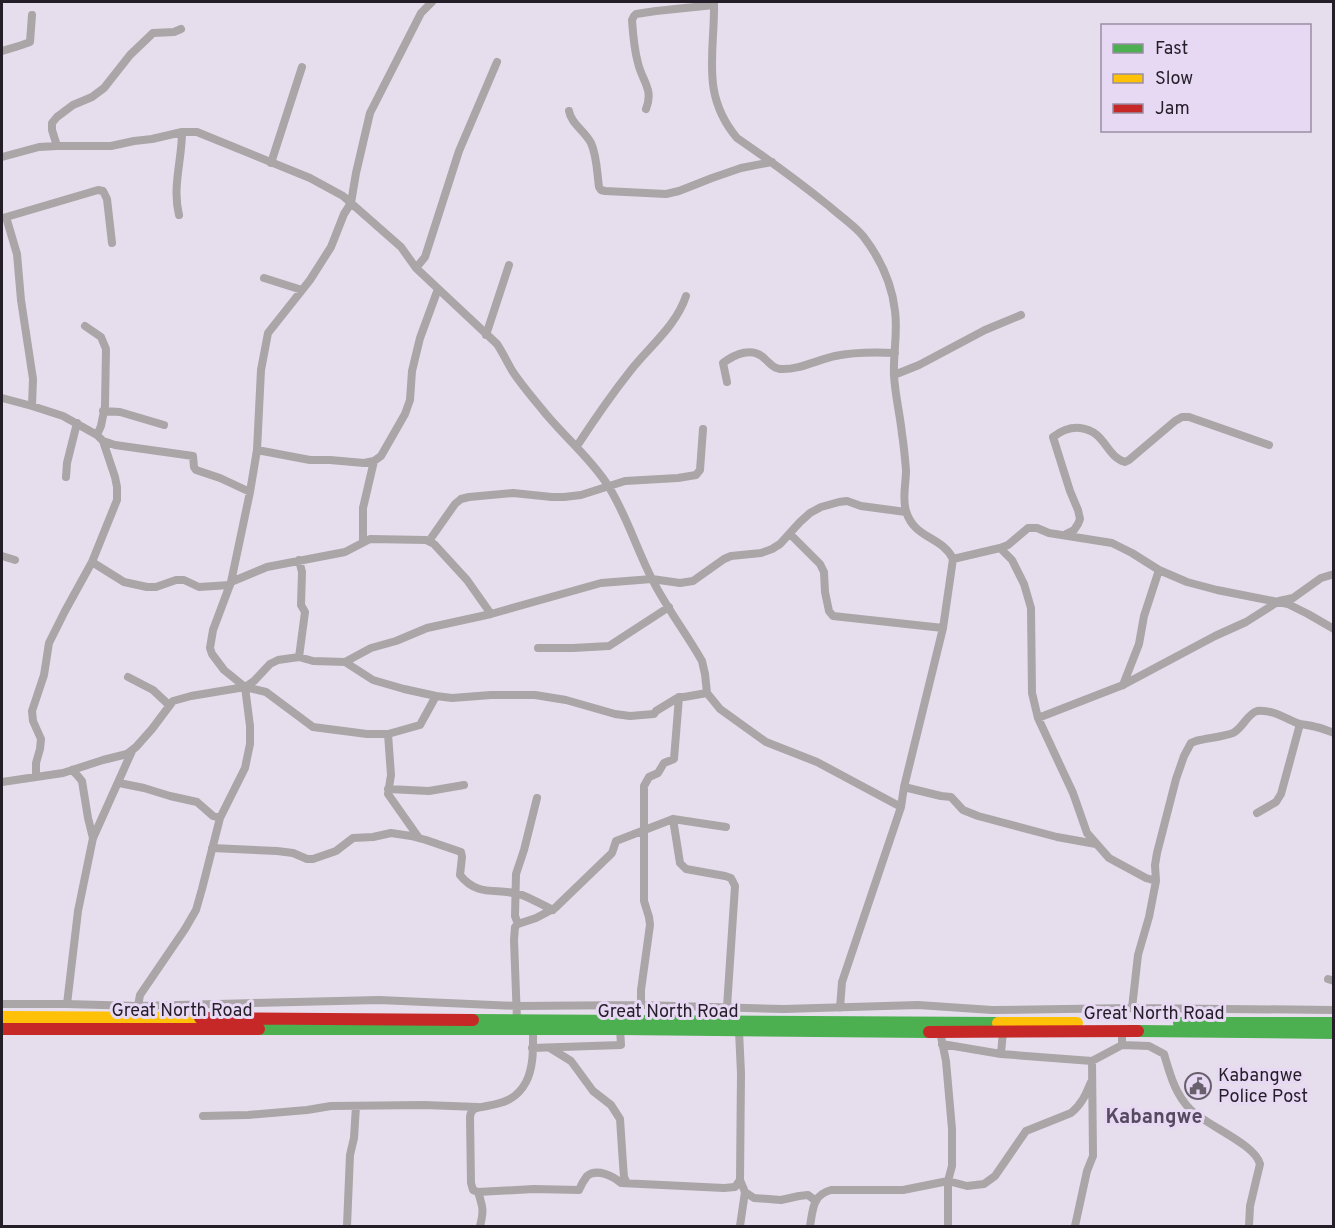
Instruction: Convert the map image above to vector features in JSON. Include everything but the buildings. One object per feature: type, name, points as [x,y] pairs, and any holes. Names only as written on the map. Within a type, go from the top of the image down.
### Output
[{"type":"main road","name":"Great North Road","points":[[2,1017],[1334,1023]]},
{"type":"main road","name":"Great North Road","points":[[2,1029],[620,1029],[941,1038],[1004,1031],[1334,1033]]},
{"type":"street","points":[[138,1006],[140,995],[196,910],[220,818],[245,768],[248,756],[250,719],[245,687],[224,670],[210,648],[213,630],[230,584],[250,492],[257,450],[261,370],[268,333],[302,290],[331,247],[344,214],[351,203],[370,113],[421,13],[432,2]]},
{"type":"street","points":[[646,108],[649,94],[638,65],[632,20],[634,16],[656,10],[714,3],[711,66],[713,92],[722,116],[737,138],[772,162],[862,234],[882,266],[891,288],[897,329],[894,375],[906,472],[904,500],[906,512],[911,523],[923,535],[943,545],[950,552],[952,559],[943,628],[901,807],[842,982],[840,1008]]},
{"type":"street","points":[[2,51],[30,42],[32,15]]},
{"type":"street","points":[[57,146],[52,130],[52,123],[57,117],[73,105],[92,97],[104,88],[130,55],[153,33],[174,32],[181,29]]},
{"type":"street","points":[[416,268],[425,257],[459,151],[497,62]]},
{"type":"street","points":[[271,163],[302,68]]},
{"type":"street","points":[[569,111],[573,122],[590,142],[596,160],[601,190],[666,194],[741,168],[772,162]]},
{"type":"street","points":[[179,215],[176,202],[177,176],[183,132]]},
{"type":"street","points":[[2,157],[39,147],[111,146],[183,132],[197,132],[310,178],[343,196],[401,247],[416,268],[497,344],[511,369],[541,408],[561,432],[577,446],[608,485],[652,579],[702,661],[707,693],[720,709],[766,742],[817,762],[901,807]]},
{"type":"street","points":[[32,406],[33,379],[21,300],[17,254],[4,218],[98,190],[103,191],[107,198],[112,243]]},
{"type":"street","points":[[486,335],[509,265]]},
{"type":"street","points":[[264,278],[302,290]]},
{"type":"street","points":[[257,450],[310,460],[364,463],[374,461],[385,452],[410,400],[412,371],[420,338],[438,289]]},
{"type":"street","points":[[577,446],[632,369],[671,325],[682,309],[686,296]]},
{"type":"street","points":[[894,375],[919,365],[985,330],[1021,315]]},
{"type":"street","points":[[36,777],[36,763],[41,739],[33,721],[32,711],[44,675],[49,644],[92,562],[117,500],[115,477],[100,438],[105,406],[106,349],[101,337],[85,326]]},
{"type":"street","points":[[727,382],[723,363],[742,353],[753,352],[761,355],[770,365],[778,369],[796,367],[845,354],[895,353]]},
{"type":"street","points":[[2,398],[63,416],[115,445],[193,456],[195,469],[220,477],[250,492]]},
{"type":"street","points":[[103,411],[120,412],[164,425]]},
{"type":"street","points":[[1065,535],[1074,530],[1080,519],[1053,436],[1058,432],[1070,428],[1090,430],[1101,438],[1118,459],[1125,462],[1182,417],[1189,417],[1269,445]]},
{"type":"street","points":[[66,477],[67,463],[77,423]]},
{"type":"street","points":[[429,541],[455,504],[469,497],[513,493],[564,497],[581,495],[625,481],[696,475],[700,470],[703,429]]},
{"type":"street","points":[[363,542],[363,508],[374,461]]},
{"type":"street","points":[[245,687],[270,664],[278,660],[299,657],[313,661],[345,662],[371,648],[421,630],[491,614],[600,583],[652,579],[680,583],[693,580],[731,556],[761,553],[772,549],[810,513],[839,502],[847,501],[861,506],[906,512]]},
{"type":"street","points":[[952,559],[1000,548],[1008,545],[1028,528],[1038,528],[1112,543],[1159,570],[1187,582],[1216,590],[1279,601],[1334,629]]},
{"type":"street","points":[[790,534],[820,564],[824,573],[829,611],[833,616],[943,628]]},
{"type":"street","points":[[92,562],[124,582],[156,588],[176,580],[184,580],[199,587],[230,584],[267,567],[342,553],[374,538],[429,541],[467,580],[491,614]]},
{"type":"street","points":[[1000,548],[1012,560],[1024,584],[1030,608],[1032,693],[1038,718],[1073,793],[1087,833],[1109,858],[1156,881]]},
{"type":"street","points":[[2,556],[15,560]]},
{"type":"street","points":[[299,560],[302,572],[301,604],[305,612],[299,657]]},
{"type":"street","points":[[1124,686],[1139,644],[1144,616],[1159,570]]},
{"type":"street","points":[[1038,718],[1124,686],[1215,636],[1246,622],[1279,601],[1293,598],[1321,578],[1334,574]]},
{"type":"street","points":[[538,648],[609,646],[669,607]]},
{"type":"street","points":[[345,662],[373,680],[436,696],[452,698],[535,695],[558,698],[630,716],[654,714],[679,697],[707,693]]},
{"type":"street","points":[[128,677],[153,690],[169,705]]},
{"type":"street","points":[[2,782],[63,773],[127,754],[152,729],[169,705],[177,699],[245,687],[266,692],[313,727],[367,734],[388,734],[420,725],[436,696]]},
{"type":"street","points":[[641,1005],[650,924],[645,901],[644,786],[649,777],[658,773],[664,763],[671,761],[675,756],[679,697]]},
{"type":"street","points":[[1132,1008],[1138,955],[1156,881],[1157,853],[1176,779],[1191,743],[1233,732],[1255,712],[1271,712],[1300,724],[1334,733]]},
{"type":"street","points":[[1257,813],[1276,802],[1281,794],[1300,724]]},
{"type":"street","points":[[388,734],[391,775],[389,798],[419,838]]},
{"type":"street","points":[[67,1004],[78,911],[93,838],[132,751]]},
{"type":"street","points":[[72,770],[82,781],[93,838]]},
{"type":"street","points":[[119,783],[197,802],[213,816],[220,818]]},
{"type":"street","points":[[388,789],[429,790],[464,785]]},
{"type":"street","points":[[904,787],[951,797],[963,810],[978,816],[1057,837],[1096,844]]},
{"type":"street","points":[[518,924],[514,916],[516,874],[537,798]]},
{"type":"street","points":[[672,819],[680,863],[686,868],[731,878],[735,886],[727,1007]]},
{"type":"street","points":[[517,1020],[514,940],[515,927],[518,924],[553,910],[612,853],[616,841],[672,819],[726,827]]},
{"type":"street","points":[[212,848],[277,851],[293,853],[309,859],[336,851],[353,838],[391,833],[419,838],[461,852],[460,874],[470,885],[482,890],[524,896],[553,910]]},
{"type":"street","points":[[2,1004],[138,1006],[379,1000],[517,1006],[641,1005],[784,1009],[918,1005],[992,1010],[1132,1008],[1334,1010]]},
{"type":"street","points":[[532,1048],[621,1045],[620,1029]]},
{"type":"street","points":[[203,1116],[307,1110],[332,1106],[478,1107],[502,1103],[513,1099],[527,1081],[531,1069],[533,1030]]},
{"type":"street","points":[[739,1031],[740,1180],[745,1192],[740,1227]]},
{"type":"street","points":[[1001,1054],[1004,1031]]},
{"type":"street","points":[[1122,1031],[1122,1045]]},
{"type":"street","points":[[948,1227],[948,1181],[952,1166],[952,1129],[941,1038],[1001,1054],[1092,1060],[1122,1045],[1149,1046],[1164,1054],[1176,1090],[1190,1109],[1258,1157],[1260,1164],[1250,1206],[1249,1227]]},
{"type":"street","points":[[550,1048],[571,1061],[593,1090],[611,1105],[620,1119],[624,1177],[627,1183]]},
{"type":"street","points":[[1075,1227],[1087,1171],[1093,1156],[1092,1060]]},
{"type":"street","points":[[810,1227],[816,1201],[823,1193],[831,1190],[903,1190],[948,1181],[967,1186],[984,1184],[995,1176],[1024,1133],[1071,1113],[1082,1102],[1091,1082]]},
{"type":"street","points":[[347,1227],[350,1155],[354,1138],[356,1106]]},
{"type":"street","points":[[478,1107],[474,1109],[470,1118],[471,1183],[473,1190],[478,1192],[534,1189],[579,1190],[586,1178],[592,1174],[605,1174],[621,1183],[724,1188],[735,1187],[740,1180]]},
{"type":"street","points":[[478,1192],[483,1212],[480,1227]]},
{"type":"street","points":[[745,1192],[754,1198],[781,1200],[808,1195],[816,1201]]},
{"type":"traffic: fast","points":[[473,1020],[998,1023]]},
{"type":"traffic: fast","points":[[1179,1023],[1334,1023]]},
{"type":"traffic: fast","points":[[259,1029],[929,1032]]},
{"type":"traffic: fast","points":[[1138,1031],[1334,1033]]},
{"type":"traffic: slow","points":[[2,1017],[200,1018]]},
{"type":"traffic: slow","points":[[998,1023],[1077,1023]]},
{"type":"traffic: jam","points":[[200,1018],[473,1020]]},
{"type":"traffic: jam","points":[[2,1029],[259,1029]]},
{"type":"traffic: jam","points":[[929,1032],[1138,1031]]},
{"type":"place","name":"Kabangwe Police Post","points":[[1198,1086]]},
{"type":"district","name":"Kabangwe","points":[[1154,1118]]}]
